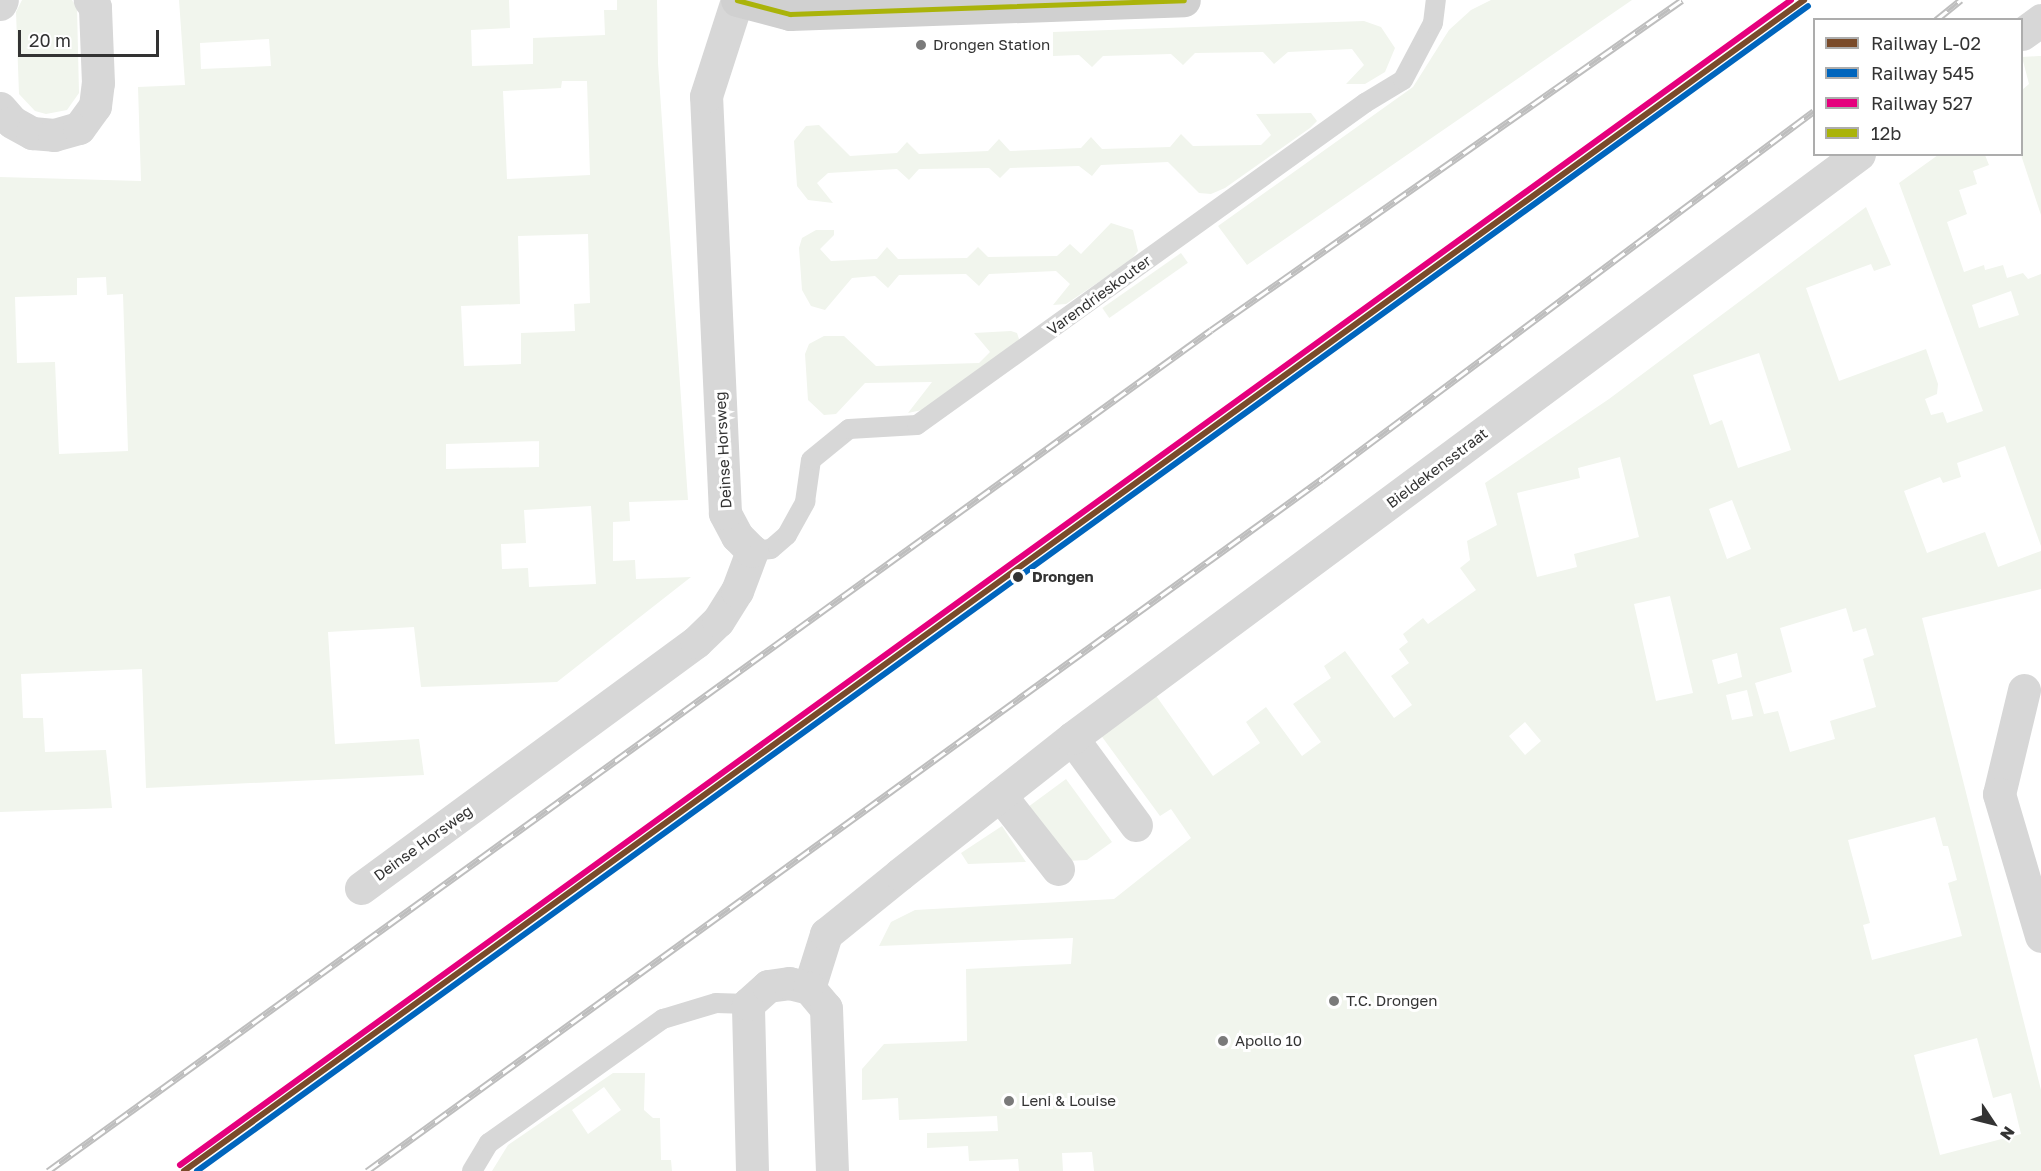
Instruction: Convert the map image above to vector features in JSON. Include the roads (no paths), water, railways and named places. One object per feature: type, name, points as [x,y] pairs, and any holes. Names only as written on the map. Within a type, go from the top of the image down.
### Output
[{"type":"street","points":[[0,108],[12,122],[32,133],[54,135],[79,128],[95,106],[98,83],[95,7],[90,0]]},
{"type":"street","name":"Deinse Horsweg","points":[[361,888],[696,642],[718,621],[737,591],[752,551],[737,536],[725,513],[706,96],[737,0],[790,14],[1170,0]]},
{"type":"street","points":[[1170,0],[1184,0]]},
{"type":"street","points":[[2023,33],[2041,20]]},
{"type":"street","name":"Bieldekensstraat","points":[[809,988],[826,934],[1072,738],[1856,156]]},
{"type":"street","points":[[2024,690],[1999,794],[2041,936]]},
{"type":"street","points":[[1072,738],[1136,825]]},
{"type":"street","points":[[1008,789],[1058,869]]},
{"type":"street","points":[[752,1171],[748,1004],[768,986],[789,983],[809,988],[826,1008],[832,1171]]},
{"type":"lane","name":"Varendrieskouter","points":[[752,551],[771,549],[787,535],[805,502],[811,460],[849,429],[917,425],[1356,109],[1403,80],[1433,24],[1436,0]]},
{"type":"lane","points":[[472,1171],[489,1143],[663,1019],[717,1003],[748,1004]]},
{"type":"railway","points":[[48,1171],[1211,330],[1682,0]]},
{"type":"railway","points":[[1938,18],[1961,0]]},
{"type":"railway","points":[[367,1171],[1322,479],[1813,112]]},
{"type":"rail line","name":"527","points":[[180,1165],[1791,0]]},
{"type":"rail line","name":"L-02","points":[[184,1171],[1804,0]]},
{"type":"rail line","name":"545","points":[[197,1171],[1808,6]]},
{"type":"place","name":"Drongen Station","points":[[921,45]]},
{"type":"place","name":"Drongen","points":[[1018,577]]},
{"type":"place","name":"T.C. Drongen","points":[[1334,1001]]},
{"type":"place","name":"Apollo 10","points":[[1223,1041]]},
{"type":"place","name":"Leni & Louise","points":[[1009,1101]]}]
